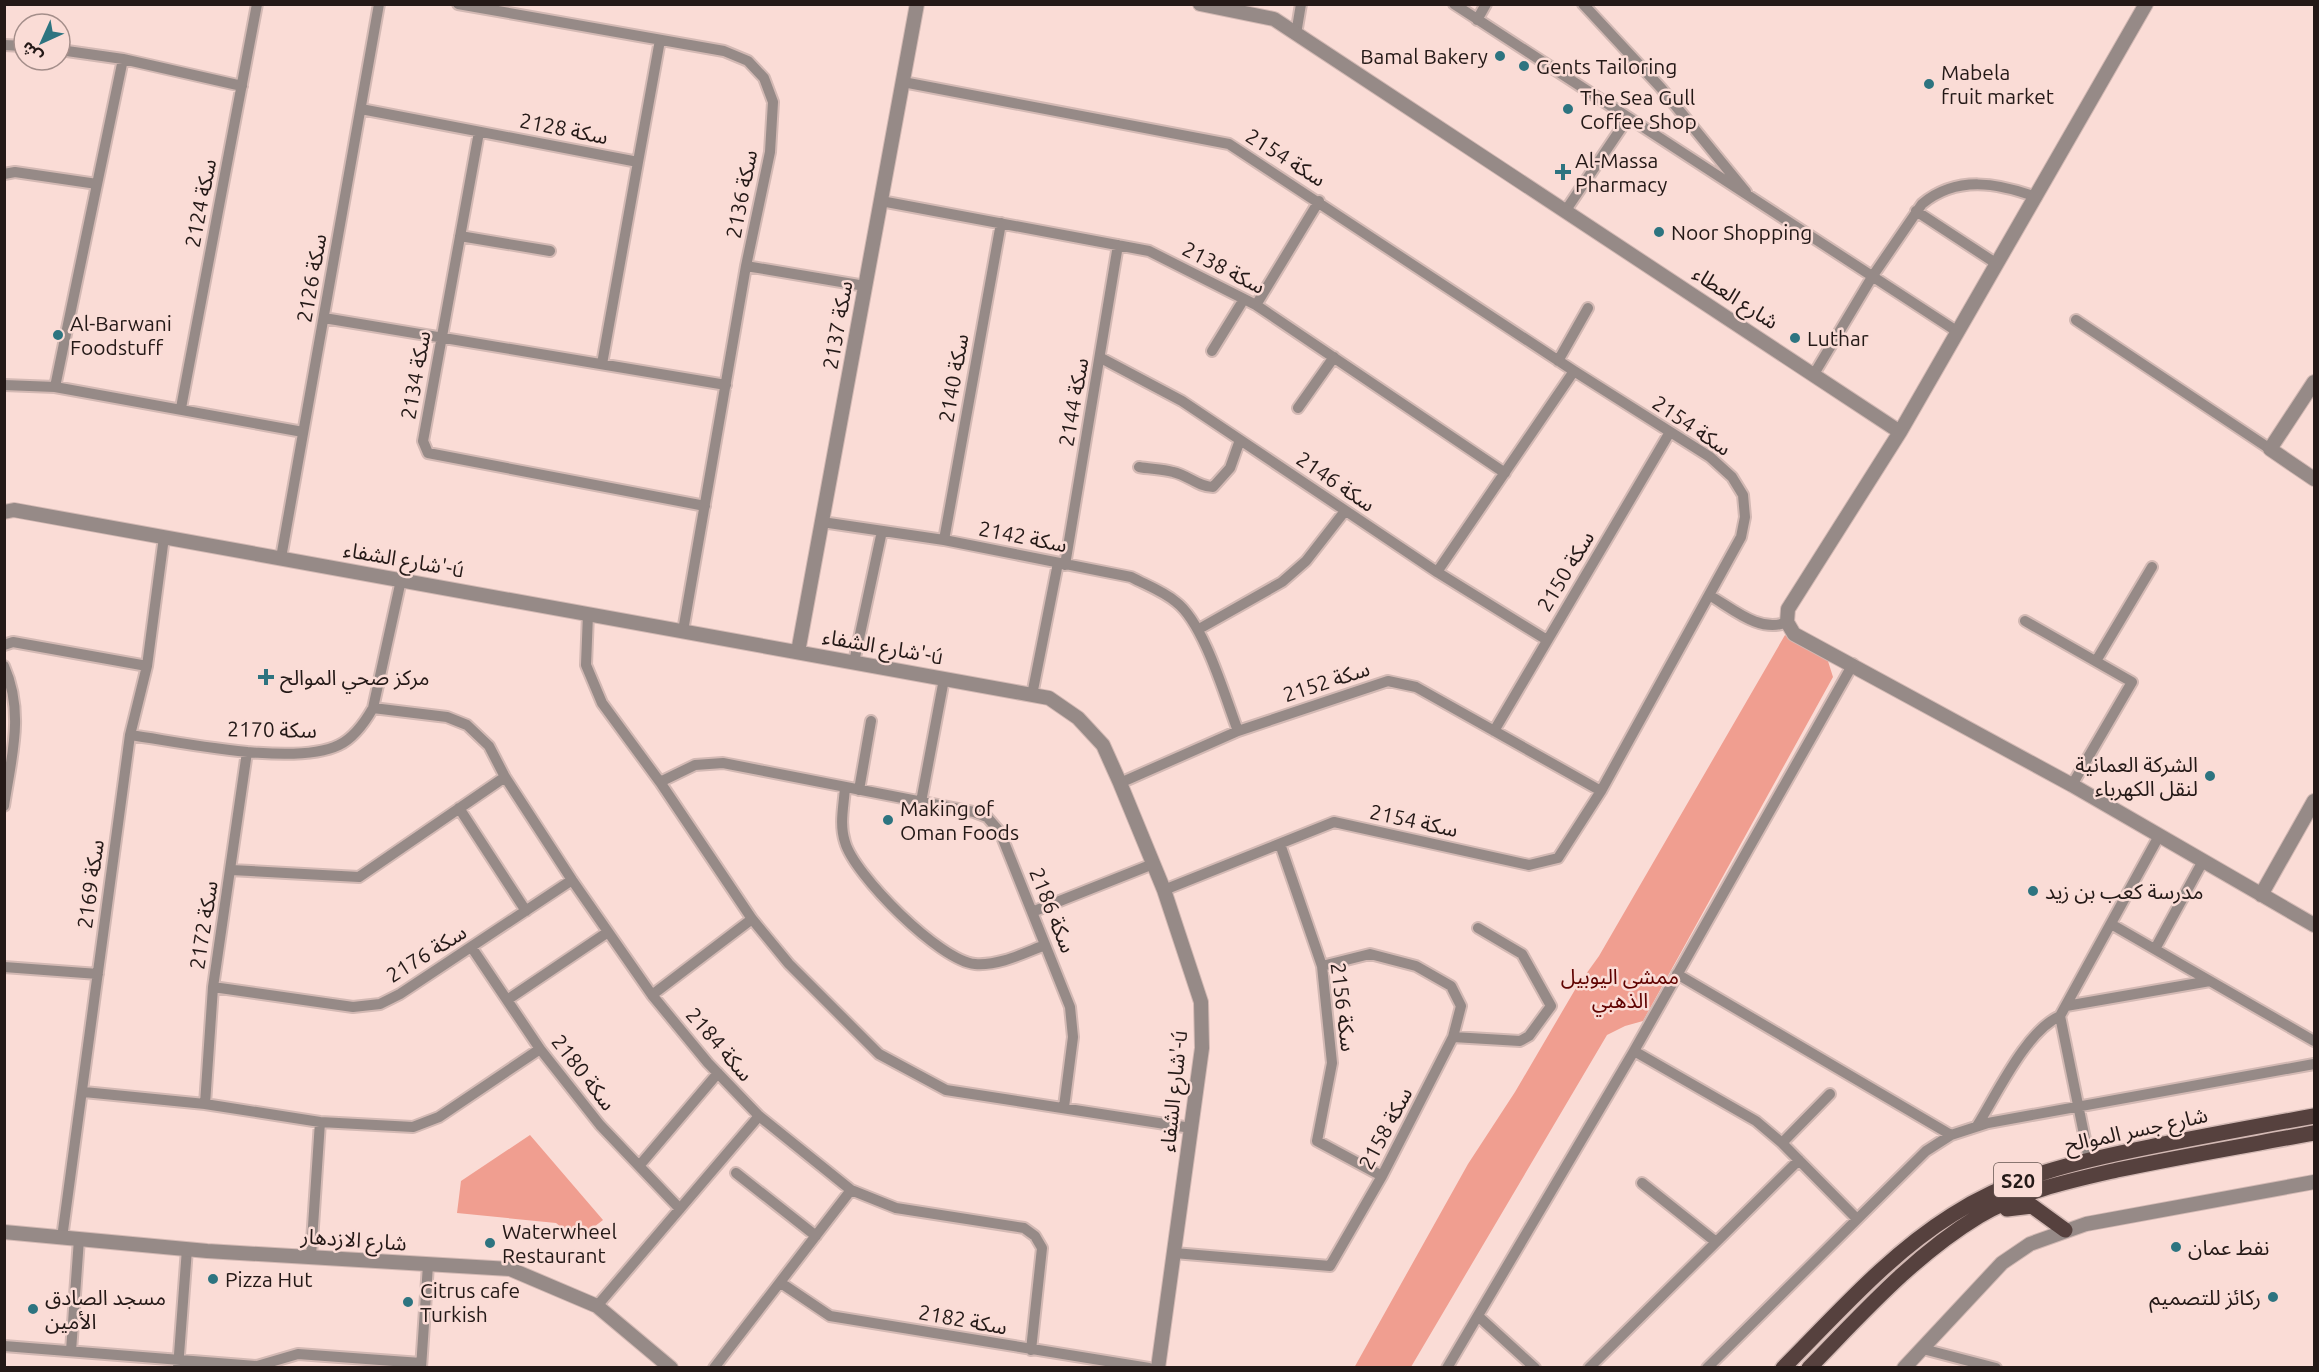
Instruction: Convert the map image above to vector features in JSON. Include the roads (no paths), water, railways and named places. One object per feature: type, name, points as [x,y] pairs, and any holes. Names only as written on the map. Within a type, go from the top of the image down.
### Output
[{"type":"main road","name":"شارع جسر الموالح","points":[[1783,1368],[1890,1262],[1949,1216],[2008,1184],[2047,1170],[2089,1159],[2314,1116]]},
{"type":"main road","name":"شارع جسر الموالح","points":[[1809,1368],[1903,1273],[1981,1215],[2052,1185],[2173,1158],[2314,1133]]},
{"type":"main road","points":[[1981,1215],[2020,1206],[2032,1206],[2065,1230]]},
{"type":"street","name":"سكة 2124","points":[[181,408],[257,4]]},
{"type":"street","name":"سكة 2126","points":[[281,558],[380,4]]},
{"type":"street","name":"سكة 2136","points":[[459,4],[724,51],[748,61],[764,78],[773,102],[770,152],[746,266],[683,631]]},
{"type":"street","name":"سكة 2137","points":[[798,652],[917,4]]},
{"type":"street","name":"شارع العطاء","points":[[1200,4],[1274,19],[1900,432]]},
{"type":"street","points":[[1296,34],[1301,4]]},
{"type":"street","points":[[1454,4],[1958,332]]},
{"type":"street","points":[[1477,20],[1486,4]]},
{"type":"street","points":[[1583,4],[1661,88],[1752,199]]},
{"type":"street","points":[[2146,4],[1900,432],[1788,609],[1787,622],[1794,634],[1853,664],[2072,786],[2314,925]]},
{"type":"street","points":[[602,364],[660,40]]},
{"type":"street","points":[[72,52],[123,59],[242,87]]},
{"type":"street","points":[[55,387],[123,59]]},
{"type":"street","name":"سكة 2154","points":[[903,82],[1229,144],[1319,201],[1558,361],[1710,457],[1732,477],[1743,495],[1745,517],[1741,537],[1601,791],[1558,858],[1529,865],[1334,822],[1164,890]]},
{"type":"street","name":"سكة 2128","points":[[361,109],[638,162]]},
{"type":"street","points":[[1566,210],[1628,118]]},
{"type":"street","name":"سكة 2134","points":[[479,132],[423,441],[428,453],[705,506]]},
{"type":"street","points":[[4,174],[15,172],[97,184]]},
{"type":"street","points":[[1814,374],[1872,277],[1917,211],[1931,196],[1944,190],[1975,184],[2003,185],[2036,197]]},
{"type":"street","name":"سكة 2138","points":[[881,201],[1149,251],[1256,305],[1505,473]]},
{"type":"street","points":[[1256,305],[1319,201]]},
{"type":"street","points":[[1917,211],[1997,264]]},
{"type":"street","name":"سكة 2140","points":[[944,540],[1001,223]]},
{"type":"street","points":[[460,236],[550,251]]},
{"type":"street","name":"سكة 2144","points":[[1032,695],[1061,564],[1101,358],[1118,245]]},
{"type":"street","points":[[746,266],[865,286]]},
{"type":"street","points":[[1212,351],[1244,299]]},
{"type":"street","points":[[1558,361],[1588,308]]},
{"type":"street","points":[[324,318],[726,385]]},
{"type":"street","points":[[2076,320],[2314,479]]},
{"type":"street","points":[[1298,408],[1334,357]]},
{"type":"street","name":"سكة 2146","points":[[1101,358],[1182,401],[1437,572],[1547,640]]},
{"type":"street","points":[[1437,572],[1574,371]]},
{"type":"street","points":[[2270,449],[2314,382]]},
{"type":"street","points":[[4,385],[55,387],[181,408],[303,432]]},
{"type":"street","name":"سكة 2150","points":[[1494,731],[1670,432]]},
{"type":"street","points":[[1139,467],[1172,471],[1190,478],[1203,487],[1213,487],[1230,468],[1240,440]]},
{"type":"street","name":"شارع الشفاء'-ú","points":[[4,512],[14,510],[1049,698],[1078,718],[1102,745],[1120,783],[1164,890],[1201,1002],[1202,1048],[1158,1368]]},
{"type":"street","points":[[1199,629],[1282,582],[1306,561],[1345,511]]},
{"type":"street","name":"سكة 2142","points":[[822,522],[944,540],[1140,582],[1178,603],[1199,629],[1238,731]]},
{"type":"street","points":[[854,662],[882,531]]},
{"type":"street","name":"سكة 2169","points":[[62,1238],[84,1092],[130,735],[147,666],[164,537]]},
{"type":"street","points":[[2096,661],[2152,567]]},
{"type":"street","name":"سكة 2170","points":[[130,735],[247,752],[320,752],[341,744],[365,722],[373,708],[401,580]]},
{"type":"street","points":[[1709,595],[1761,625],[1777,627],[1787,622]]},
{"type":"street","points":[[588,614],[586,665],[602,703],[660,782],[752,919],[789,964],[879,1054],[946,1090],[1191,1128]]},
{"type":"street","points":[[2025,621],[2132,682],[2072,786]]},
{"type":"street","points":[[4,645],[13,642],[147,666]]},
{"type":"street","points":[[1447,1368],[1634,1051],[1853,664]]},
{"type":"street","points":[[4,666],[16,702],[16,719],[4,806]]},
{"type":"street","points":[[921,802],[944,679]]},
{"type":"street","name":"سكة 2152","points":[[1120,783],[1238,731],[1388,681],[1416,687],[1601,791]]},
{"type":"street","name":"سكة 2184","points":[[373,708],[447,717],[467,725],[489,746],[505,777],[572,880],[652,994],[718,1073],[759,1116],[851,1190],[896,1208],[1024,1228],[1035,1236],[1042,1248],[1031,1350]]},
{"type":"street","points":[[859,790],[871,721]]},
{"type":"street","name":"سكة 2172","points":[[205,1104],[213,987],[247,752]]},
{"type":"street","name":"سكة 2186","points":[[660,782],[695,765],[716,762],[974,812],[992,821],[1000,832],[1046,945],[1072,1017],[1073,1038],[1064,1107]]},
{"type":"street","points":[[231,870],[359,877],[505,777]]},
{"type":"street","points":[[845,787],[842,826],[850,857],[877,889],[921,934],[960,960],[973,964],[991,964],[1046,945]]},
{"type":"street","points":[[2261,895],[2314,801]]},
{"type":"street","points":[[459,808],[526,911]]},
{"type":"street","points":[[2089,1159],[2078,1107],[2063,1011],[2159,836]]},
{"type":"street","name":"سكة 2156","points":[[1280,844],[1322,966],[1332,1063],[1317,1141],[1382,1176]]},
{"type":"street","points":[[2155,949],[2203,861]]},
{"type":"street","points":[[1032,912],[1153,864]]},
{"type":"street","name":"سكة 2176","points":[[213,987],[353,1007],[380,1004],[400,994],[472,948],[572,880]]},
{"type":"street","points":[[652,994],[752,919]]},
{"type":"street","points":[[2111,924],[2314,1041]]},
{"type":"street","points":[[1453,1037],[1520,1041],[1529,1036],[1551,1006],[1522,954],[1478,928]]},
{"type":"street","points":[[507,1000],[608,932]]},
{"type":"street","name":"سكة 2180","points":[[472,948],[540,1048],[600,1125],[680,1209]]},
{"type":"street","name":"سكة 2158","points":[[1174,1253],[1330,1266],[1382,1176],[1453,1037],[1461,1006],[1450,986],[1416,966],[1370,954],[1322,966]]},
{"type":"street","points":[[4,967],[98,974]]},
{"type":"street","points":[[1677,974],[1951,1135]]},
{"type":"street","points":[[1977,1126],[2024,1051],[2048,1022],[2063,1011],[2210,981]]},
{"type":"street","points":[[84,1092],[205,1104],[320,1122],[413,1127],[439,1117],[540,1048]]},
{"type":"street","points":[[1634,1051],[1746,1114],[1782,1143],[1857,1219]]},
{"type":"street","points":[[1707,1368],[1926,1152],[1951,1135],[1977,1126],[2314,1065]]},
{"type":"street","points":[[639,1166],[718,1073]]},
{"type":"street","points":[[1782,1143],[1830,1094]]},
{"type":"street","points":[[597,1306],[759,1116]]},
{"type":"street","points":[[311,1256],[320,1122]]},
{"type":"street","points":[[1589,1368],[1799,1160]]},
{"type":"street","points":[[736,1173],[816,1236]]},
{"type":"street","points":[[1904,1368],[2011,1256],[2065,1230],[2314,1182]]},
{"type":"street","points":[[1642,1183],[1716,1242]]},
{"type":"street","points":[[714,1368],[851,1190]]},
{"type":"street","name":"شارع الازدهار","points":[[4,1232],[187,1249],[510,1269],[597,1306],[671,1368]]},
{"type":"street","points":[[71,1351],[78,1239]]},
{"type":"street","points":[[178,1363],[187,1249]]},
{"type":"street","points":[[4,1346],[178,1363],[257,1366],[298,1354],[357,1363],[421,1365],[428,1265]]},
{"type":"street","name":"سكة 2182","points":[[781,1283],[794,1295],[830,1316],[1149,1368]]},
{"type":"street","points":[[1478,1316],[1535,1368]]},
{"type":"street","points":[[1923,1349],[1996,1368]]},
{"type":"street","points":[[283,1368],[287,1357]]},
{"type":"place","name":"Bamal Bakery","points":[[1500,56]]},
{"type":"place","name":"Gents Tailoring","points":[[1524,66]]},
{"type":"place","name":"Mabela fruit market","points":[[1929,84]]},
{"type":"place","name":"The Sea Gull Coffee Shop","points":[[1568,109]]},
{"type":"place","name":"Al-Massa Pharmacy","points":[[1563,172]]},
{"type":"place","name":"Noor Shopping","points":[[1659,232]]},
{"type":"place","name":"Al-Barwani Foodstuff","points":[[58,335]]},
{"type":"place","name":"Luthar","points":[[1795,338]]},
{"type":"place","name":"مركز صحي الموالح","points":[[266,677]]},
{"type":"place","name":"الشرکة العمانیة لنقل الکهرباء","points":[[2210,776]]},
{"type":"place","name":"Making of Oman Foods","points":[[888,820]]},
{"type":"place","name":"مدرسة كعب بن زيد","points":[[2033,891]]},
{"type":"place","name":"Waterwheel Restaurant","points":[[490,1243]]},
{"type":"place","name":"نفط عمان","points":[[2176,1247]]},
{"type":"place","name":"Pizza Hut","points":[[213,1279]]},
{"type":"place","name":"ركائز للتصميم","points":[[2273,1297]]},
{"type":"place","name":"Citrus cafe Turkish","points":[[408,1302]]},
{"type":"place","name":"مسجد الصادق الأمين","points":[[33,1309]]},
{"type":"park label","name":"ممشى اليوبيل الذهبي","points":[[1620,988]]}]
